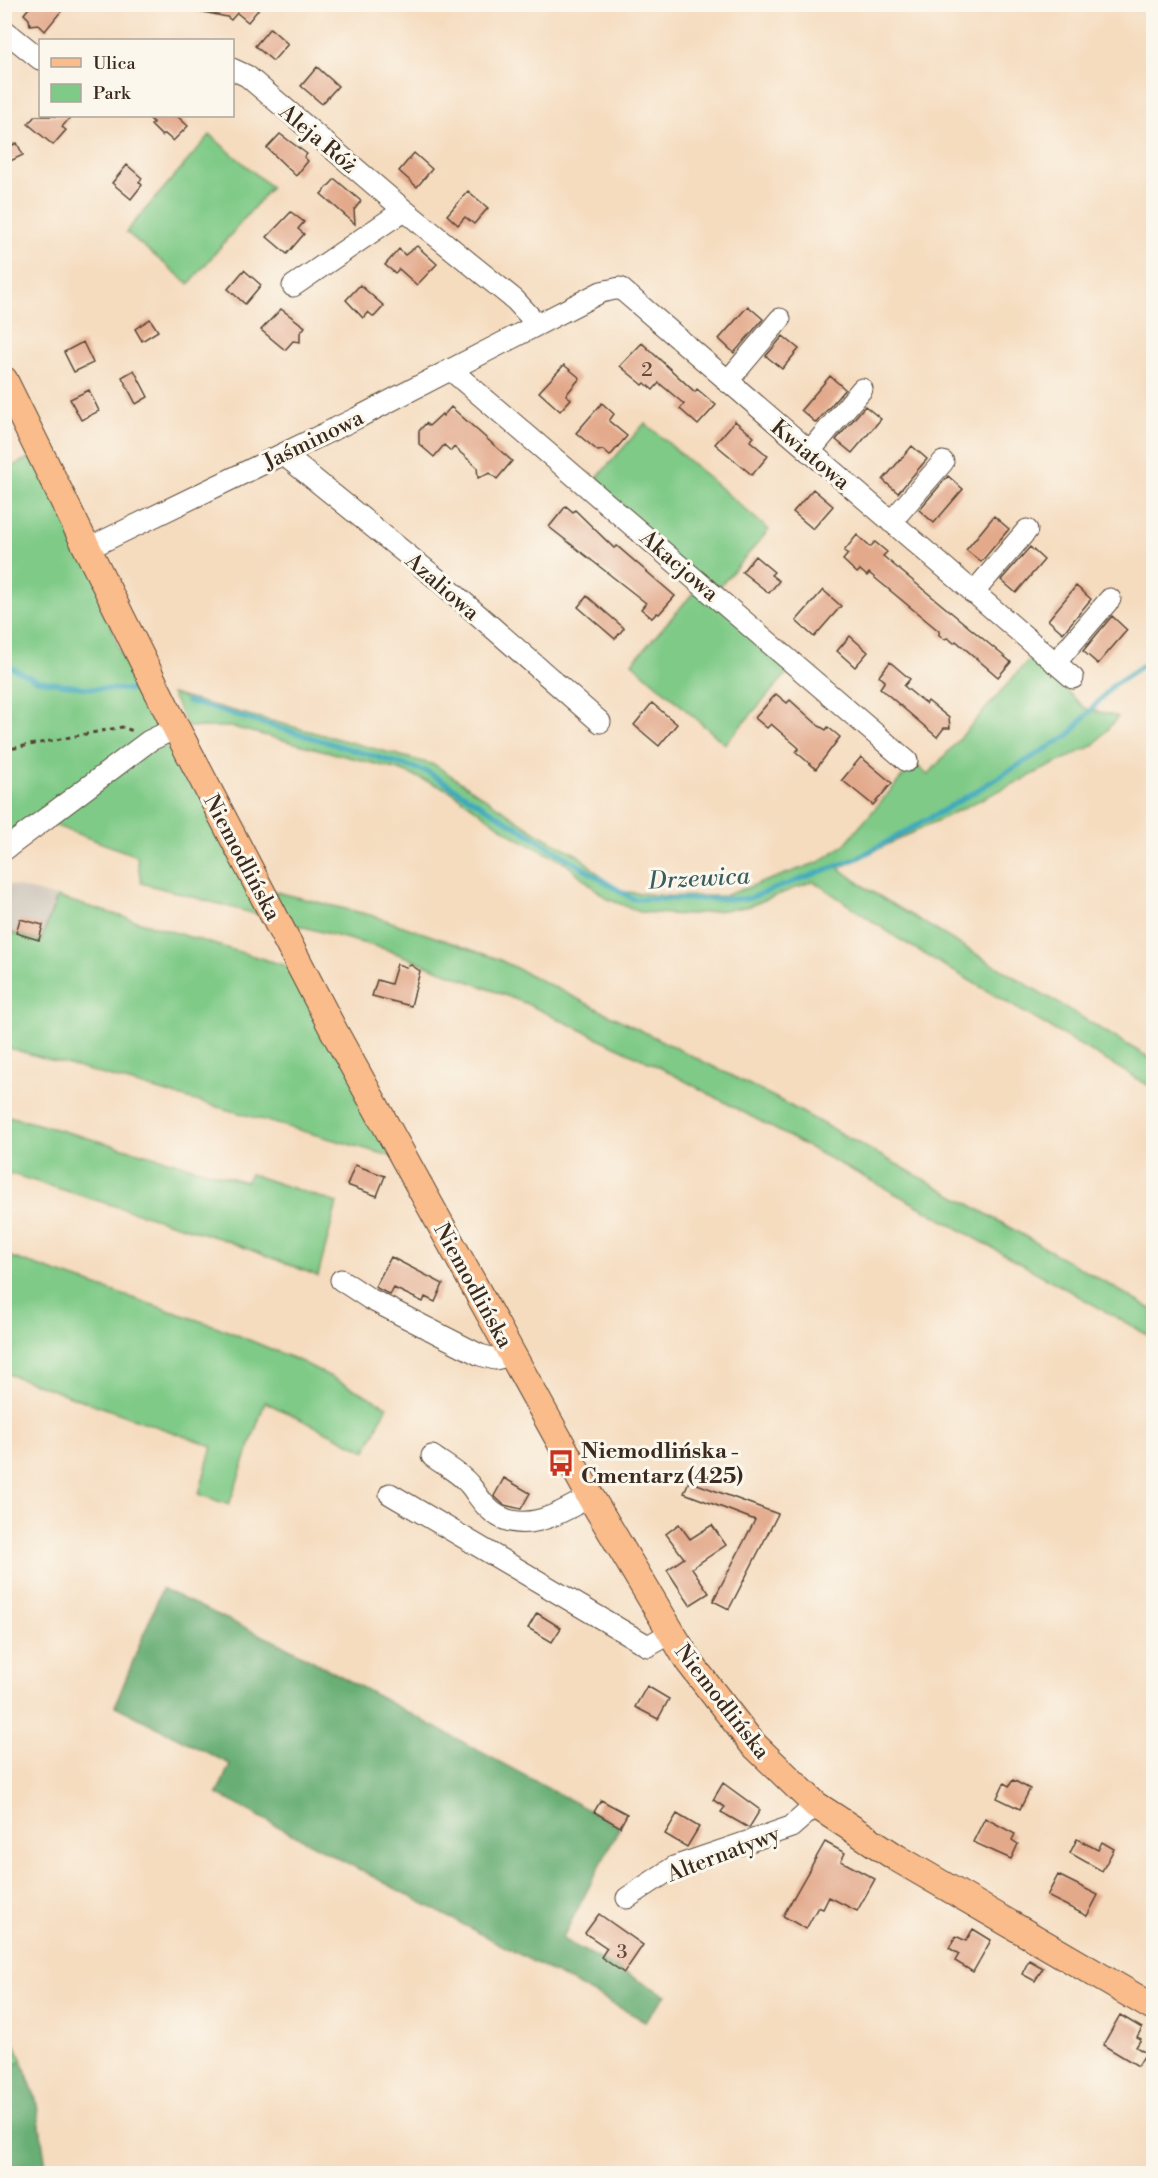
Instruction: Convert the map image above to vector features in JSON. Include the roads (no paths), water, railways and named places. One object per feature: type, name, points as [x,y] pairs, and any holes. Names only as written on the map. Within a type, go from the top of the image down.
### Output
[{"type":"main road","name":"Niemodlińska","points":[[4,380],[87,549],[165,733],[334,1031],[590,1496],[689,1662],[752,1743],[816,1805],[897,1858],[1154,2008]]},
{"type":"street","points":[[4,30],[39,58]]},
{"type":"street","name":"Aleja Róż","points":[[234,70],[247,76],[404,210],[515,300],[537,324]]},
{"type":"street","points":[[293,286],[404,210]]},
{"type":"street","name":"Kwiatowa","points":[[537,324],[601,291],[620,288],[1073,678]]},
{"type":"street","points":[[727,382],[780,320]]},
{"type":"street","name":"Jaśminowa","points":[[87,549],[451,370],[537,324]]},
{"type":"street","name":"Akacjowa","points":[[451,370],[907,761]]},
{"type":"street","points":[[809,452],[862,389]]},
{"type":"street","name":"Azaliowa","points":[[283,453],[436,578],[600,722]]},
{"type":"street","points":[[891,522],[943,462]]},
{"type":"street","points":[[973,593],[1027,530]]},
{"type":"street","points":[[1055,663],[1110,599]]},
{"type":"street","points":[[4,850],[165,733]]},
{"type":"street","points":[[341,1280],[370,1299],[480,1355],[495,1359],[512,1355]]},
{"type":"street","points":[[432,1456],[468,1482],[486,1507],[505,1520],[521,1524],[538,1521],[568,1510],[590,1496]]},
{"type":"street","points":[[390,1494],[648,1646],[671,1633]]},
{"type":"street","name":"Alternatywy","points":[[627,1898],[674,1867],[790,1827],[816,1805]]},
{"type":"waterway","name":"Drzewica","points":[[187,701],[428,772],[633,899],[747,899],[858,858],[944,810],[1069,735],[1113,685],[1154,658]]},
{"type":"waterway","name":"Drzewica","points":[[4,664],[36,680],[86,688],[134,690]]},
{"type":"place","name":"Niemodlińska - Cmentarz (425)","points":[[561,1463]]}]
